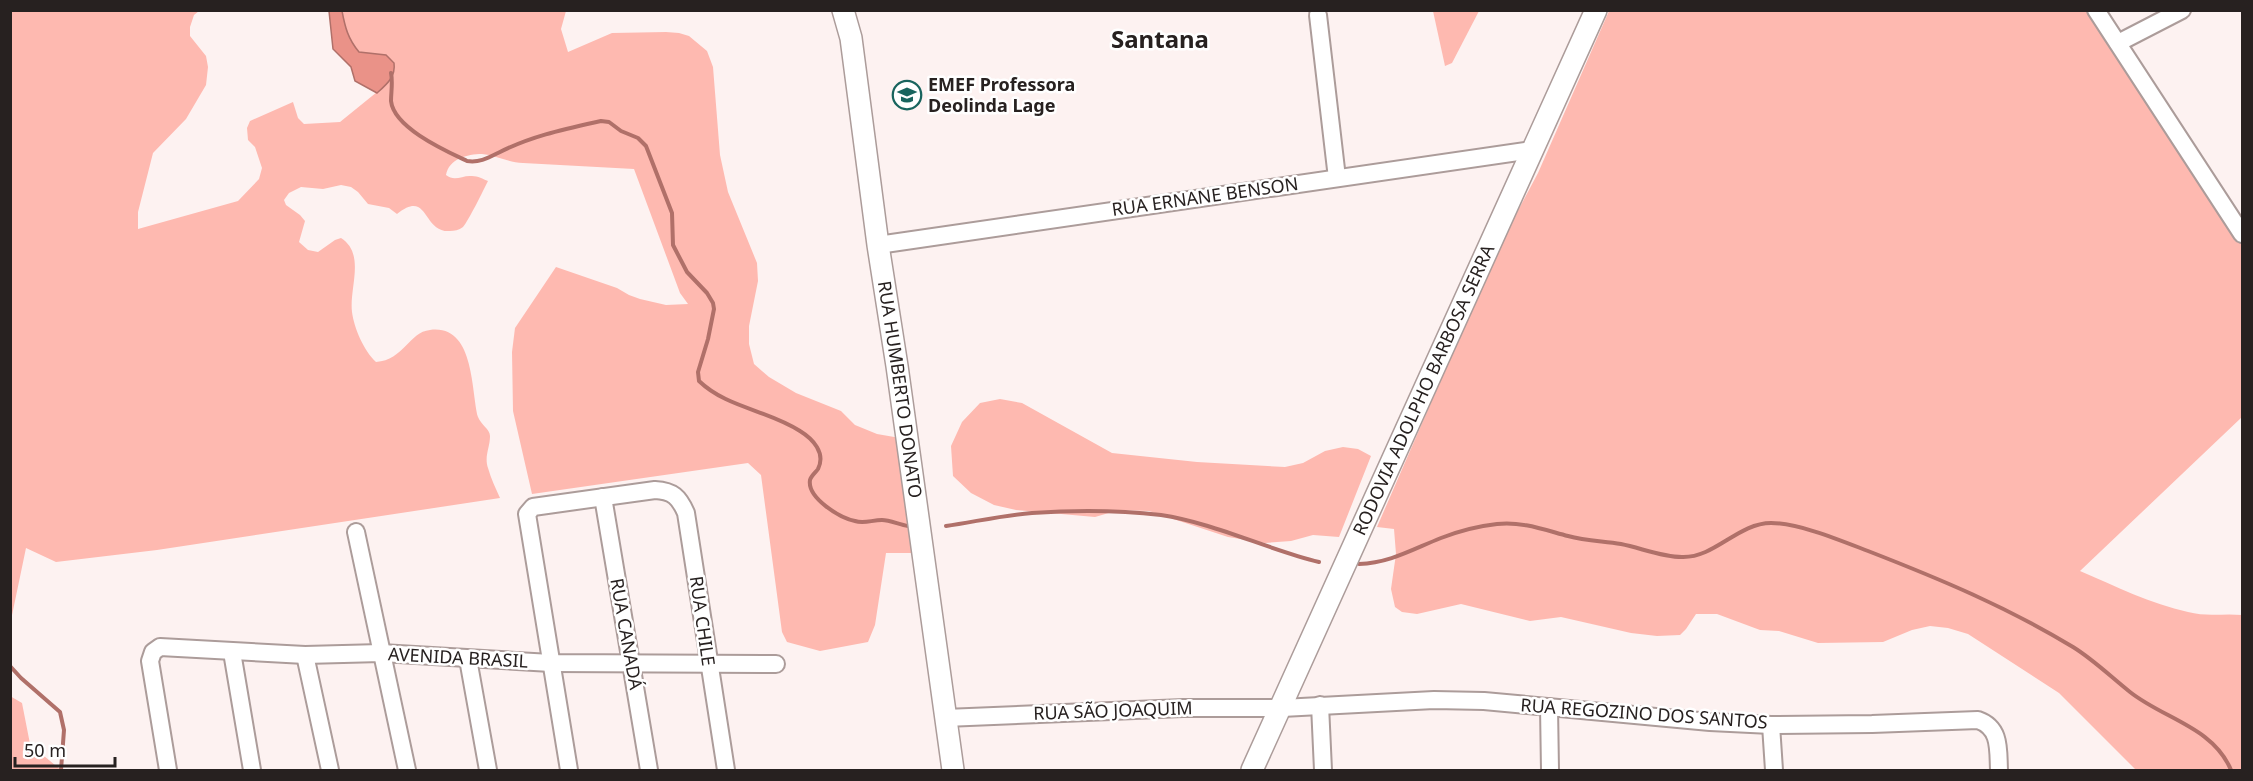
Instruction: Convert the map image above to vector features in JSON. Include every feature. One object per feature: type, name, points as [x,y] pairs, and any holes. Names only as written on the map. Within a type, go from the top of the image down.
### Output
[{"type":"main road","name":"RUA HUMBERTO DONATO","points":[[843,10],[851,38],[953,771]]},
{"type":"main road","name":"RODOVIA ADOLPHO BARBOSA SERRA","points":[[1252,771],[1596,10]]},
{"type":"street","points":[[2096,10],[2242,234]]},
{"type":"street","points":[[2118,43],[2182,10]]},
{"type":"street","points":[[1318,15],[1336,178]]},
{"type":"street","name":"RUA ERNANE BENSON","points":[[878,245],[1532,150]]},
{"type":"street","name":"RUA CHILE","points":[[603,497],[667,490],[681,501],[686,513],[726,771]]},
{"type":"street","points":[[568,771],[527,514],[532,507],[603,497]]},
{"type":"street","name":"RUA CANADÁ","points":[[603,497],[649,771]]},
{"type":"street","points":[[356,532],[407,771]]},
{"type":"street","name":"AVENIDA BRASIL","points":[[168,771],[150,661],[153,652],[160,647],[305,655],[381,653],[551,663],[776,664]]},
{"type":"street","points":[[232,652],[252,771]]},
{"type":"street","points":[[305,655],[330,771]]},
{"type":"street","points":[[468,659],[488,771]]},
{"type":"street","name":"RUA REGOZINO DOS SANTOS","points":[[1282,708],[1434,700],[1549,707],[1698,721],[1771,724],[1872,724],[1978,720],[1991,726],[1997,738],[1999,771]]},
{"type":"street","points":[[1320,705],[1323,771]]},
{"type":"street","points":[[1549,707],[1550,771]]},
{"type":"street","name":"RUA SÃO JOAQUIM","points":[[945,718],[1183,708],[1282,708]]},
{"type":"street","points":[[1771,724],[1773,771]]},
{"type":"shaded area","points":[[11,11],[199,11],[194,15],[190,36],[206,56],[208,67],[206,85],[186,119],[153,153],[138,212],[138,229],[238,201],[259,179],[262,168],[255,147],[248,140],[247,128],[250,121],[293,102],[298,118],[304,124],[340,122],[377,92],[386,55],[359,52],[348,33],[342,11],[566,11],[561,29],[568,52],[612,33],[666,32],[689,36],[707,51],[713,67],[720,155],[728,192],[757,263],[758,281],[749,326],[749,344],[754,364],[769,377],[796,393],[841,411],[855,425],[877,434],[900,438],[914,553],[886,553],[875,625],[868,642],[820,651],[787,642],[782,632],[761,475],[748,463],[532,494],[513,411],[512,352],[515,328],[556,267],[617,288],[640,299],[666,305],[688,304],[680,293],[634,169],[518,163],[482,154],[460,158],[451,165],[446,175],[452,178],[474,176],[488,181],[465,224],[455,231],[441,230],[434,226],[420,208],[407,207],[397,214],[389,208],[368,204],[351,187],[341,185],[323,189],[301,187],[289,193],[284,200],[286,205],[305,221],[299,242],[308,250],[318,252],[341,238],[349,245],[355,262],[353,318],[364,346],[376,362],[400,352],[423,332],[445,331],[456,337],[463,348],[472,376],[478,417],[490,434],[487,464],[500,498],[157,550],[56,562],[26,548],[11,620]]},
{"type":"shaded area","points":[[329,11],[342,11],[348,33],[359,52],[386,55],[394,63],[392,77],[377,93],[355,81],[351,67],[333,49]]},
{"type":"shaded area","points":[[1433,11],[1479,11],[1452,63],[1445,66]]},
{"type":"shaded area","points":[[1609,11],[2089,11],[2242,240],[2242,417],[2080,571],[2174,609],[2202,614],[2242,615],[2242,770],[2136,770],[2059,693],[1968,634],[1948,628],[1930,626],[1912,630],[1883,642],[1818,643],[1779,631],[1760,630],[1717,614],[1696,614],[1680,635],[1657,636],[1631,633],[1561,617],[1530,621],[1461,604],[1417,614],[1402,612],[1395,607],[1391,589],[1396,554],[1394,529],[1377,527],[1499,246],[1538,173]]},
{"type":"shaded area","points":[[1000,399],[1022,403],[1112,453],[1197,462],[1285,467],[1303,463],[1325,451],[1343,447],[1358,449],[1371,456],[1339,537],[1313,535],[1291,541],[1265,543],[1228,537],[1149,511],[1119,510],[1095,517],[1016,510],[994,505],[971,493],[953,476],[951,446],[962,422],[980,403]]},
{"type":"shaded area","points":[[10,696],[22,703],[31,749],[61,770],[11,770]]},
{"type":"waterway","points":[[391,73],[391,101],[394,111],[401,120],[422,137],[467,161],[483,160],[536,138],[601,121],[609,122],[621,131],[638,138],[646,146],[672,213],[673,245],[687,272],[707,293],[713,303],[714,309],[708,339],[698,372],[699,381],[722,397],[788,424],[809,438],[817,447],[820,457],[818,469],[810,480],[810,487],[819,500],[833,511],[858,522],[885,520],[908,526]]},
{"type":"waterway","points":[[946,526],[1032,513],[1064,511],[1145,513],[1201,524],[1319,562]]},
{"type":"waterway","points":[[1359,564],[1391,558],[1476,527],[1506,523],[1524,525],[1575,538],[1621,544],[1674,557],[1694,556],[1705,552],[1748,528],[1759,525],[1771,523],[1807,529],[1973,594],[2048,633],[2081,652],[2143,701],[2200,734],[2223,755],[2231,770]]},
{"type":"waterway","points":[[10,666],[60,712],[64,730],[61,770]]},
{"type":"place","name":"EMEF Professora Deolinda Lage","points":[[907,95]]},
{"type":"district","name":"Santana","points":[[1160,40]]}]
